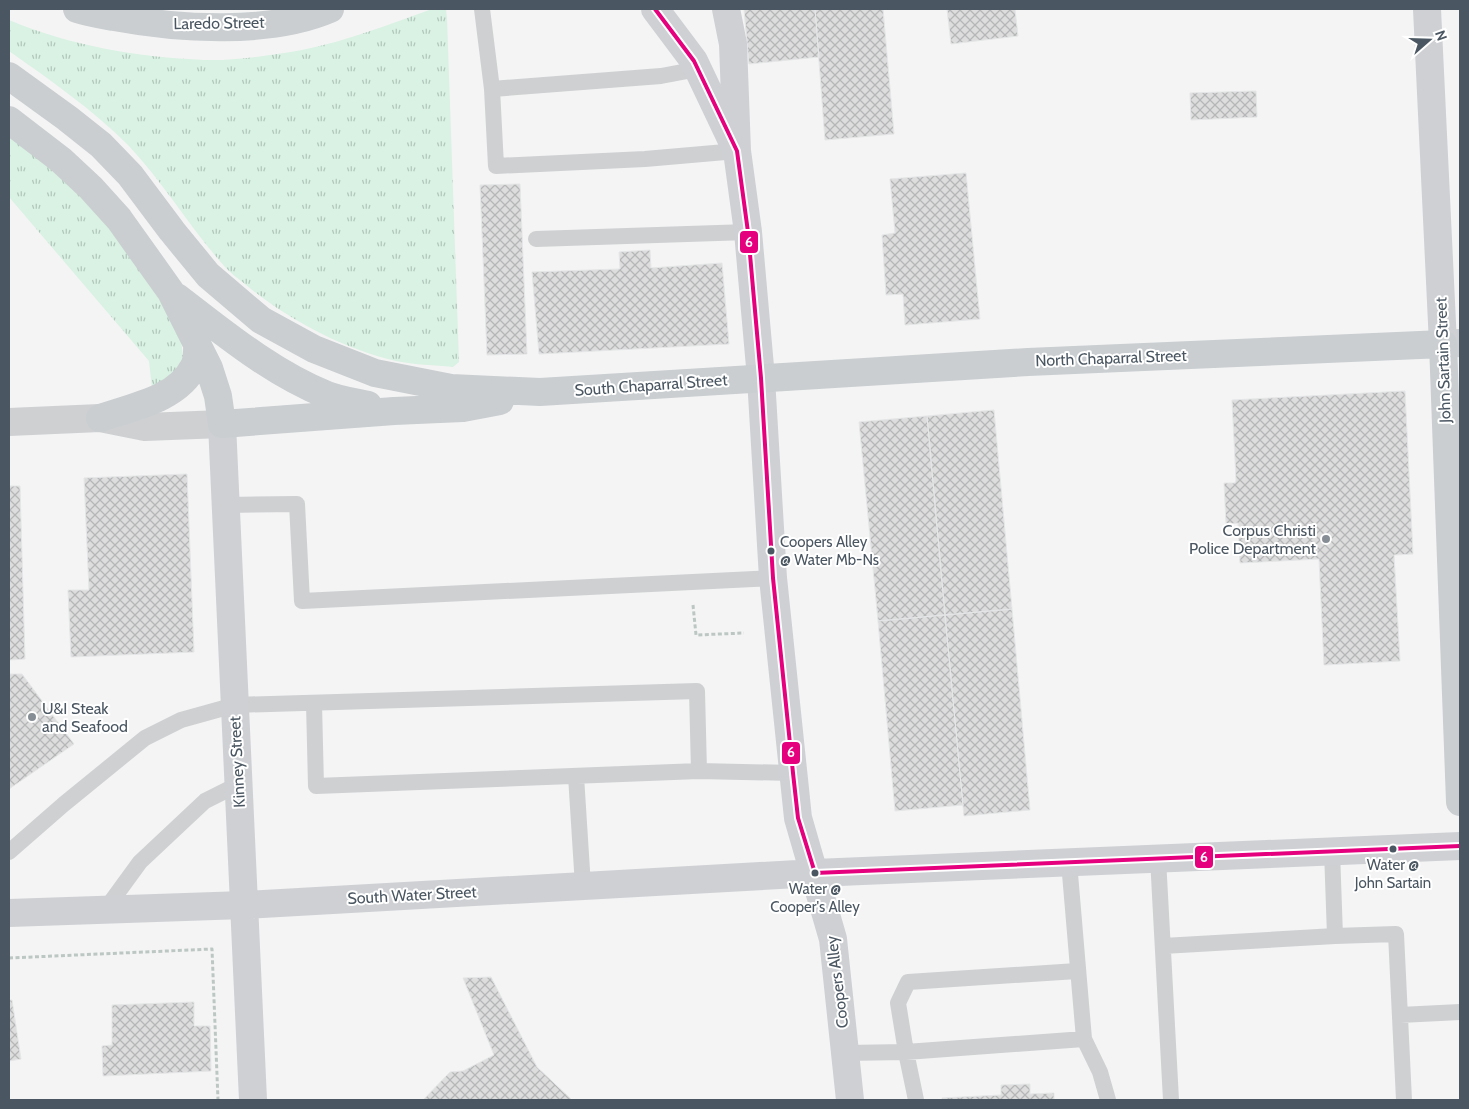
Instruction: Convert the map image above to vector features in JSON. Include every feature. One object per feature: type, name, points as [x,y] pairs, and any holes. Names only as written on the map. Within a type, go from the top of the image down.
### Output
[{"type":"main road","name":"Laredo Street","points":[[77,9],[134,21],[195,27],[255,26],[313,16],[330,9]]},
{"type":"main road","points":[[9,76],[100,144],[130,175],[208,275],[261,320],[314,349],[375,373],[451,388],[540,392]]},
{"type":"main road","points":[[9,120],[61,160],[91,188],[119,219],[171,292],[209,368],[218,396],[222,424],[394,411],[462,408],[540,392]]},
{"type":"main road","points":[[171,292],[235,341],[286,375],[328,395],[394,411]]},
{"type":"main road","points":[[100,418],[147,403],[168,393],[184,381],[196,364],[197,342]]},
{"type":"main road","name":"North Chaparral Street","points":[[761,378],[1028,362],[1451,343]]},
{"type":"main road","name":"John Sartain Street","points":[[1451,343],[1460,802]]},
{"type":"main road","name":"South Chaparral Street","points":[[540,392],[761,378]]},
{"type":"street","name":"Coopers Alley","points":[[655,9],[694,61],[737,151]]},
{"type":"street","name":"Coopers Alley","points":[[726,9],[733,44],[737,151],[748,232],[761,378],[773,578],[798,818],[833,939],[850,1100]]},
{"type":"street","name":"John Sartain Street","points":[[1427,9],[1451,343]]},
{"type":"street","points":[[9,422],[100,418],[145,427],[222,424]]},
{"type":"street","name":"Kinney Street","points":[[222,424],[253,1100]]},
{"type":"street","name":"South Water Street","points":[[9,913],[244,905],[814,873],[1460,846]]},
{"type":"lane","points":[[482,9],[492,88],[496,166],[646,159],[737,151]]},
{"type":"lane","points":[[492,88],[661,76],[698,68]]},
{"type":"lane","points":[[536,239],[748,232]]},
{"type":"lane","points":[[226,505],[296,504],[302,601],[773,578]]},
{"type":"lane","points":[[9,852],[145,738],[181,720],[235,705],[697,690],[699,771]]},
{"type":"lane","points":[[314,703],[316,786],[699,771],[793,773]]},
{"type":"lane","points":[[576,776],[583,886]]},
{"type":"lane","points":[[105,910],[140,862],[205,801],[239,784]]},
{"type":"lane","points":[[1332,851],[1334,936]]},
{"type":"lane","points":[[1158,858],[1171,1100]]},
{"type":"lane","points":[[1070,862],[1077,971],[1084,1039],[1100,1072],[1108,1100]]},
{"type":"lane","points":[[1163,946],[1396,934],[1404,1100]]},
{"type":"lane","points":[[916,1100],[898,1003],[908,982],[1077,971]]},
{"type":"lane","points":[[1400,1015],[1460,1012]]},
{"type":"lane","points":[[845,1053],[906,1052],[1084,1039]]},
{"type":"path","points":[[692,597],[696,635],[744,632]]},
{"type":"path","points":[[9,958],[212,949],[218,1100]]},
{"type":"green space","points":[[432,9],[446,9],[447,18],[459,362],[453,367],[396,361],[357,349],[316,331],[261,297],[225,267],[128,145],[85,107],[9,51],[9,20],[56,37],[105,49],[204,60],[241,59],[302,50],[335,42]]},
{"type":"green space","points":[[9,133],[30,149],[106,218],[180,331],[183,356],[176,371],[152,388],[149,361],[9,197]]},
{"type":"building","points":[[744,9],[815,9],[819,57],[749,64]]},
{"type":"building","points":[[815,9],[883,9],[894,134],[825,140]]},
{"type":"building","points":[[947,9],[1015,9],[1018,36],[951,44]]},
{"type":"building","points":[[1256,91],[1257,117],[1191,120],[1190,93]]},
{"type":"building","points":[[966,173],[980,319],[905,325],[903,294],[886,295],[882,235],[895,233],[890,179]]},
{"type":"building","points":[[520,184],[527,354],[487,355],[480,185]]},
{"type":"building","points":[[650,250],[651,268],[722,263],[729,344],[539,354],[532,272],[620,269],[619,252]]},
{"type":"building","name":"Corpus Christi Police Department","points":[[1405,391],[1413,554],[1394,555],[1400,661],[1324,665],[1319,559],[1240,563],[1238,523],[1226,524],[1224,483],[1235,483],[1236,480],[1232,400]]},
{"type":"building","points":[[994,410],[1012,609],[945,615],[927,416]]},
{"type":"building","points":[[927,416],[945,615],[878,621],[859,422]]},
{"type":"building","points":[[187,474],[194,652],[71,657],[68,590],[89,590],[84,478]]},
{"type":"building","points":[[9,486],[20,486],[25,659],[9,660]]},
{"type":"building","points":[[1012,609],[1030,810],[964,816],[945,615]]},
{"type":"building","points":[[945,615],[963,805],[895,811],[878,621]]},
{"type":"building","name":"U&I Steak and Seafood","points":[[9,674],[22,674],[74,744],[9,789]]},
{"type":"building","points":[[491,977],[537,1067],[572,1100],[423,1100],[450,1072],[463,1071],[494,1055],[463,978]]},
{"type":"building","points":[[9,1000],[12,1000],[21,1059],[9,1061]]},
{"type":"building","points":[[194,1002],[194,1026],[210,1026],[211,1071],[103,1076],[102,1046],[112,1045],[112,1005]]},
{"type":"building","points":[[1030,1084],[1030,1094],[1054,1093],[1054,1100],[942,1100],[942,1098],[1001,1095],[1001,1085]]},
{"type":"transit line","name":"6","points":[[655,9],[694,61],[737,151],[748,232],[761,378],[773,578],[793,773],[798,818],[815,873],[1460,846]]},
{"type":"place","name":"Corpus Christi Police Department","points":[[1326,539]]},
{"type":"place","name":"Coopers Alley @ Water Mb-Ns","points":[[771,551]]},
{"type":"place","name":"U&I Steak and Seafood","points":[[32,717]]},
{"type":"place","name":"Water @ John Sartain","points":[[1393,849]]},
{"type":"place","name":"Water @ Cooper's Alley","points":[[815,873]]}]
